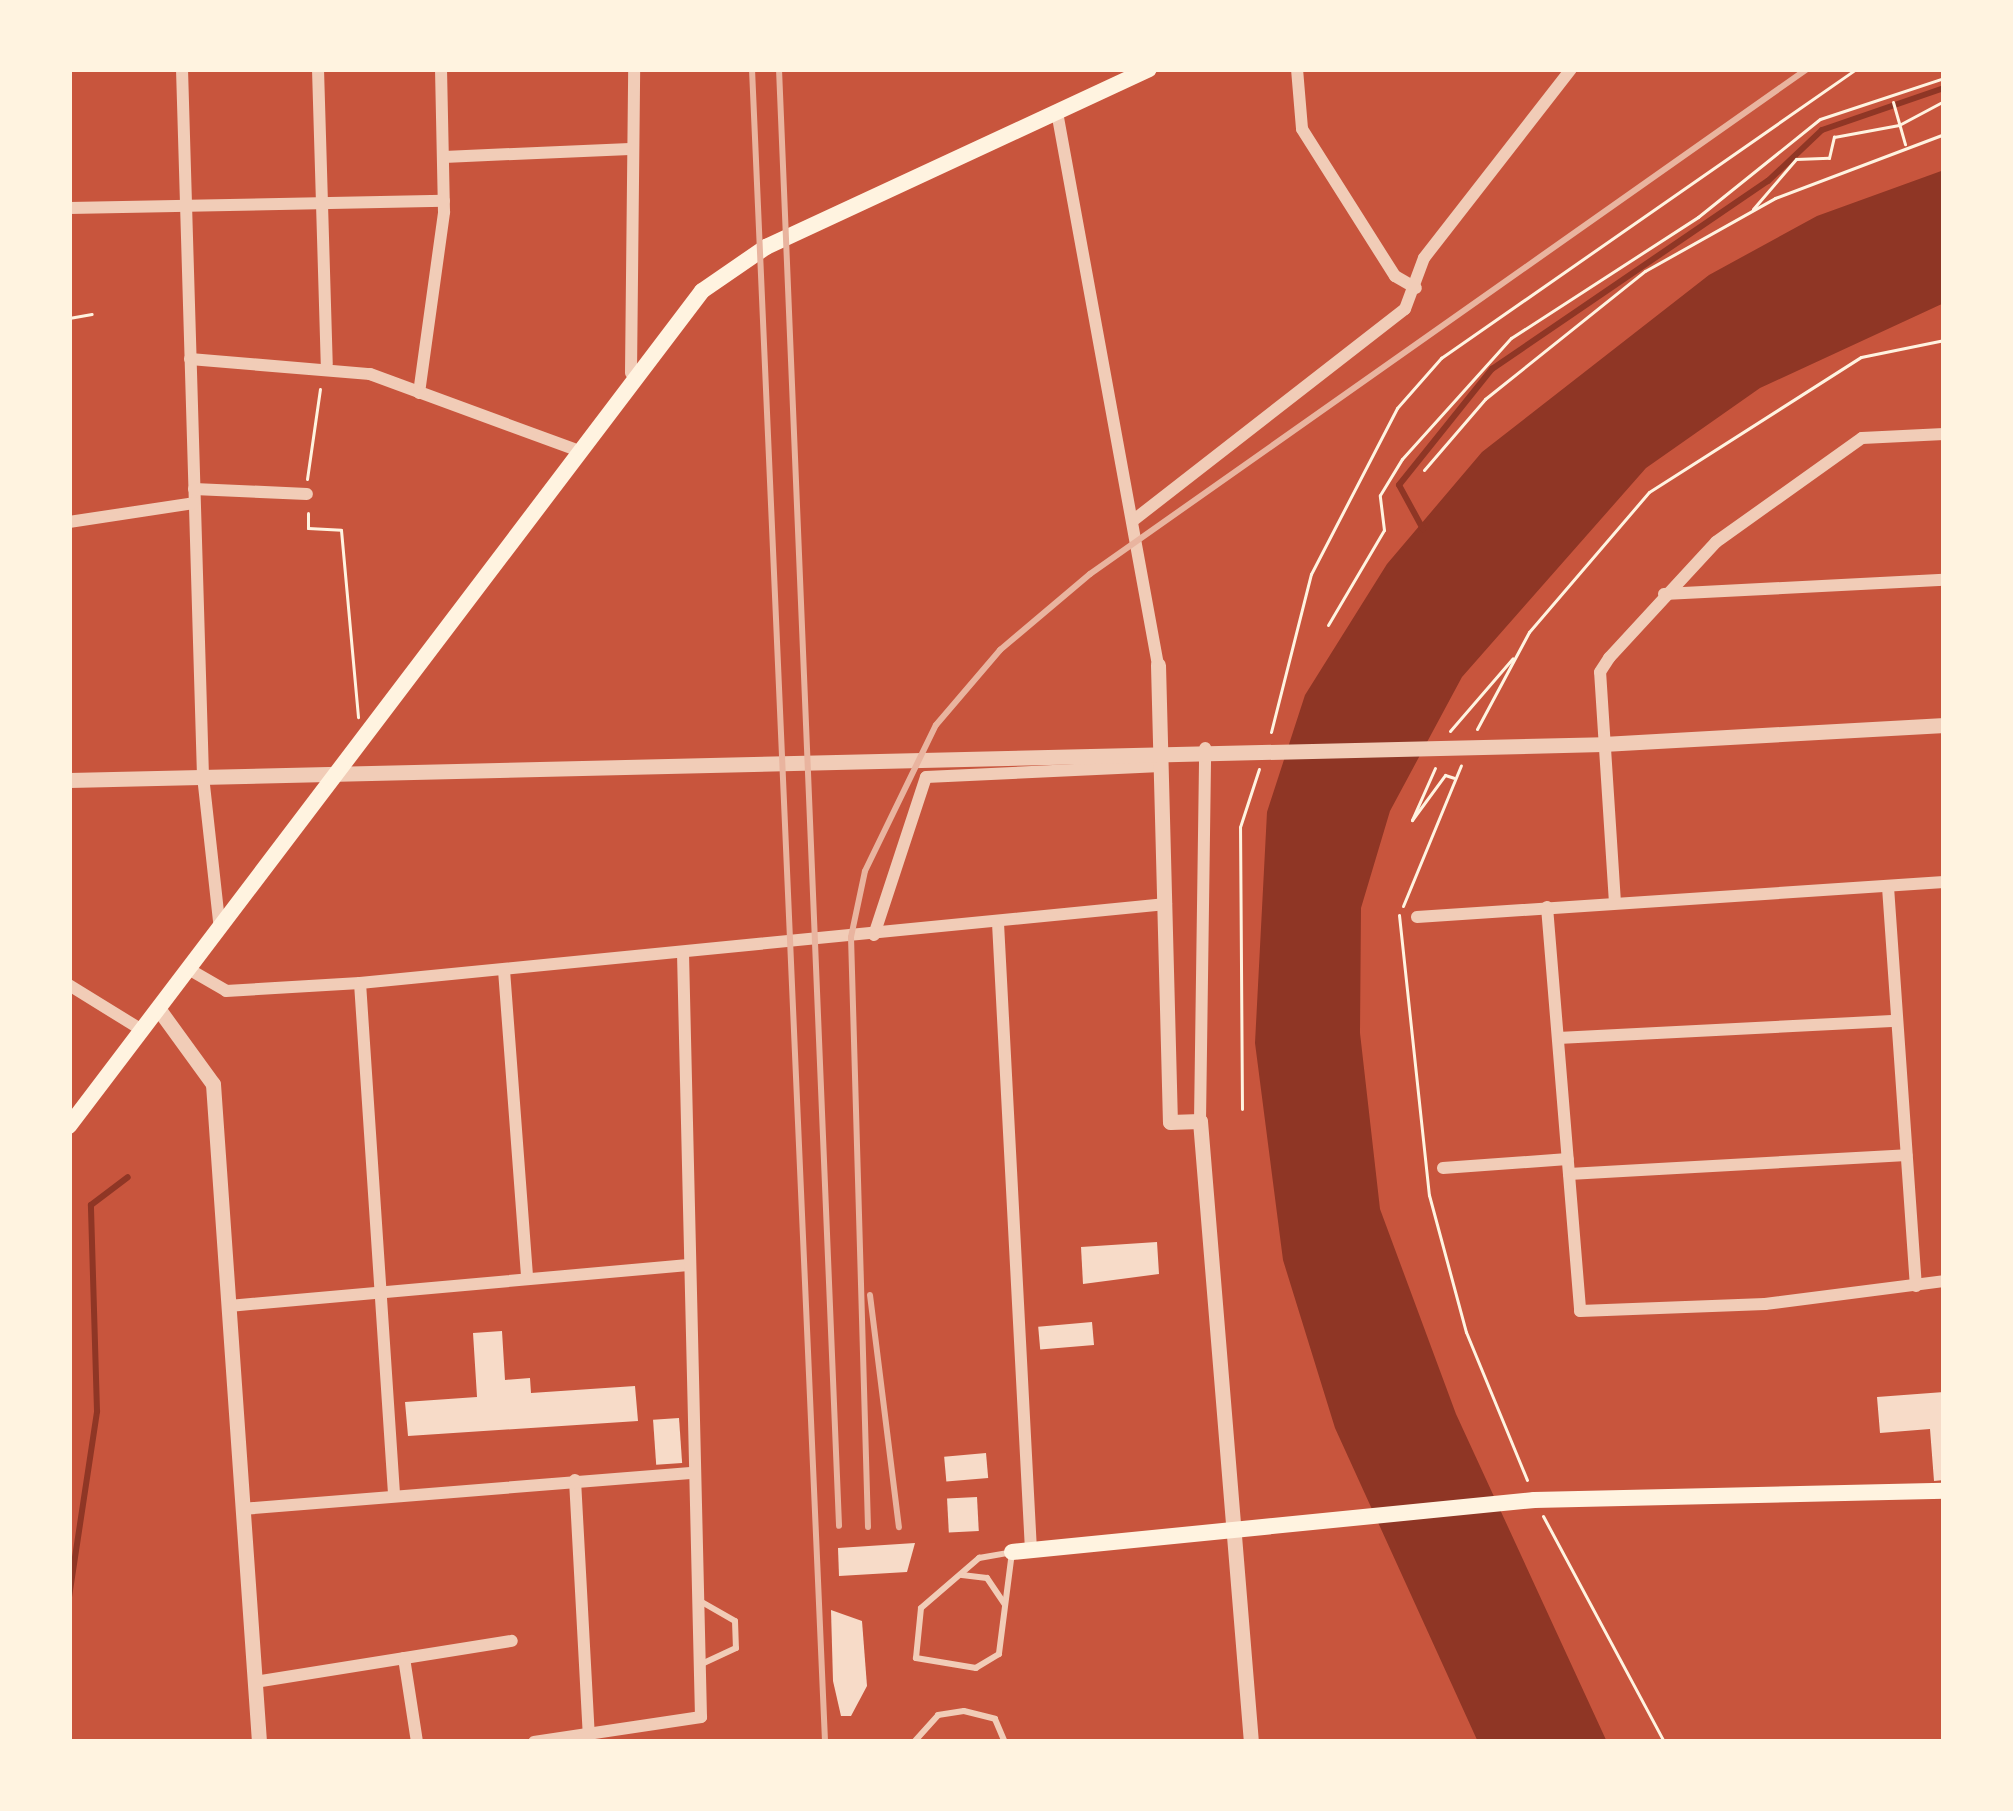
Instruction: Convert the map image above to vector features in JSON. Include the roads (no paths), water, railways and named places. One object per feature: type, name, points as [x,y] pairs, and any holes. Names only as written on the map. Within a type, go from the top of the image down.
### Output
[{"type":"main road","points":[[69,1126],[192,970],[631,373],[748,256],[1058,112],[1129,74],[1149,69]]},
{"type":"main road","points":[[1012,1552],[1534,1500],[1944,1491]]},
{"type":"street","points":[[182,69],[203,776],[220,931]]},
{"type":"street","points":[[318,69],[327,364]]},
{"type":"street","points":[[419,393],[444,201],[442,69]]},
{"type":"street","points":[[631,373],[634,69]]},
{"type":"street","points":[[1297,69],[1302,129],[1395,276],[1417,288]]},
{"type":"street","points":[[1135,519],[1406,309],[1424,258],[1571,69]]},
{"type":"street","points":[[1058,112],[1158,665],[1170,1122],[1200,1121]]},
{"type":"street","points":[[444,157],[630,149]]},
{"type":"street","points":[[69,208],[444,201]]},
{"type":"street","points":[[190,359],[327,364],[574,448]]},
{"type":"street","points":[[1615,903],[1600,673],[1663,594],[1716,542],[1862,438],[1944,434]]},
{"type":"street","points":[[69,522],[194,496],[308,494]]},
{"type":"street","points":[[1663,594],[1944,580]]},
{"type":"street","points":[[69,780],[1205,747],[1603,744],[1944,725]]},
{"type":"street","points":[[1205,747],[1206,1060],[1200,1121],[1251,1742]]},
{"type":"street","points":[[874,935],[926,777],[1161,766]]},
{"type":"street","points":[[1417,917],[1944,882]]},
{"type":"street","points":[[1888,887],[1916,1286]]},
{"type":"street","points":[[192,970],[226,991],[360,983],[1166,904]]},
{"type":"street","points":[[1546,907],[1580,1310],[1916,1286],[1944,1280]]},
{"type":"street","points":[[998,923],[1031,1550]]},
{"type":"street","points":[[534,1742],[589,1738],[701,1718],[691,1473],[682,953]]},
{"type":"street","points":[[504,970],[527,1278]]},
{"type":"street","points":[[360,983],[394,1494]]},
{"type":"street","points":[[69,985],[142,1030]]},
{"type":"street","points":[[160,1010],[213,1084],[259,1742]]},
{"type":"street","points":[[1558,1039],[1897,1021]]},
{"type":"street","points":[[1569,1174],[1906,1155]]},
{"type":"street","points":[[1443,1168],[1568,1159]]},
{"type":"street","points":[[229,1306],[688,1265]]},
{"type":"street","points":[[242,1509],[691,1473]]},
{"type":"street","points":[[574,1480],[589,1738]]},
{"type":"street","points":[[255,1682],[512,1641]]},
{"type":"street","points":[[404,1658],[417,1742]]},
{"type":"lane","points":[[1012,1552],[1006,1640],[989,1661],[926,1666],[910,1646],[914,1619],[958,1575],[1012,1552]]},
{"type":"lane","points":[[958,1575],[987,1578],[1007,1610]]},
{"type":"lane","points":[[696,1600],[735,1621],[736,1648],[700,1664]]},
{"type":"lane","points":[[914,1742],[938,1715],[964,1712],[994,1719],[1005,1742]]},
{"type":"waterway","points":[[1423,529],[1399,485],[1492,369],[1768,181],[1822,130],[1944,88]]},
{"type":"waterway","points":[[69,1597],[97,1411],[91,1205],[128,1177]]},
{"type":"railway","points":[[752,69],[825,1742]]},
{"type":"railway","points":[[779,69],[839,1526]]},
{"type":"railway","points":[[868,1527],[851,937],[865,871],[936,725],[1000,650],[1090,574],[1807,69]]},
{"type":"railway","points":[[870,1295],[899,1527]]}]
